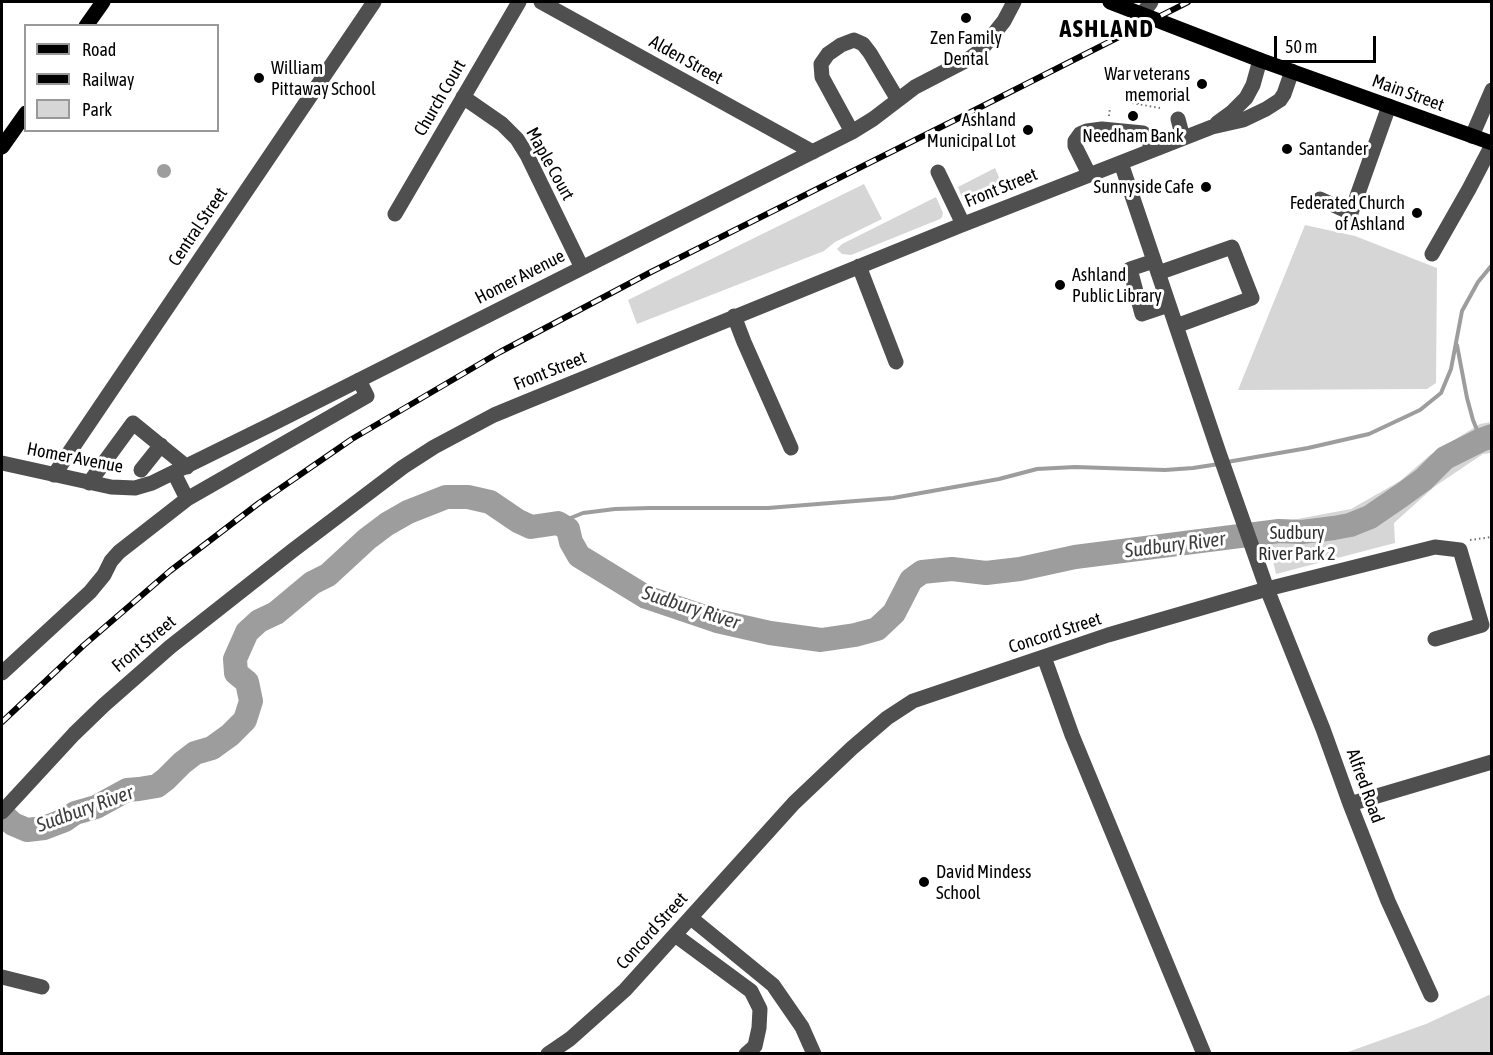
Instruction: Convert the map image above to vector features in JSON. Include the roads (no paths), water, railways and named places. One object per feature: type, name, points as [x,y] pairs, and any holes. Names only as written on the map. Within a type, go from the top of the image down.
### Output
[{"type":"main road","points":[[87,24],[103,2]]},
{"type":"main road","name":"Main Street","points":[[1110,2],[1146,8],[1260,60],[1491,144]]},
{"type":"main road","points":[[2,147],[24,116]]},
{"type":"street","name":"Church Court","points":[[395,214],[519,2]]},
{"type":"street","name":"Alden Street","points":[[541,2],[813,152]]},
{"type":"street","name":"Homer Avenue","points":[[2,463],[111,487],[135,488],[152,483],[852,132],[924,82],[967,60],[981,50],[993,38],[1009,15],[1014,2]]},
{"type":"street","name":"Central Street","points":[[54,475],[371,3]]},
{"type":"street","points":[[852,132],[822,77],[821,64],[828,54],[854,40],[863,44],[898,100]]},
{"type":"street","name":"Front Street","points":[[1212,127],[1246,98],[1254,82],[1260,60]]},
{"type":"street","name":"Front Street","points":[[2,812],[96,712],[152,663],[219,608],[403,467],[443,442],[494,415],[734,316],[1089,174],[1212,127],[1238,122],[1273,105],[1283,96],[1292,71]]},
{"type":"street","points":[[1472,136],[1491,90]]},
{"type":"street","name":"Maple Court","points":[[463,97],[502,124],[517,139],[582,268]]},
{"type":"street","points":[[1320,199],[1351,213],[1389,106]]},
{"type":"street","points":[[1178,119],[1183,138]]},
{"type":"street","points":[[1089,174],[1075,146],[1075,141],[1080,134],[1087,131],[1102,129],[1143,133],[1147,136],[1152,150]]},
{"type":"street","points":[[1432,254],[1470,189],[1491,144]]},
{"type":"street","points":[[1121,163],[1267,589]]},
{"type":"street","points":[[938,172],[963,224]]},
{"type":"street","points":[[1169,305],[1142,314],[1130,269],[1156,267],[1232,247],[1252,298],[1176,326]]},
{"type":"street","points":[[859,266],[896,362]]},
{"type":"street","points":[[734,316],[791,448]]},
{"type":"street","points":[[2,673],[90,592],[119,552],[187,499],[367,396],[359,380]]},
{"type":"street","points":[[89,483],[133,423],[161,445],[180,470],[187,499]]},
{"type":"street","points":[[141,470],[161,445]]},
{"type":"street","name":"Concord Street","points":[[548,1053],[570,1039],[625,990],[794,803],[887,718],[913,701],[1108,635],[1267,589],[1435,547],[1460,550],[1487,623]]},
{"type":"street","name":"Alfred Road","points":[[1267,589],[1388,900],[1431,994]]},
{"type":"street","points":[[1435,639],[1487,623]]},
{"type":"street","points":[[1044,657],[1072,735],[1204,1053]]},
{"type":"street","points":[[1350,804],[1491,762]]},
{"type":"street","points":[[691,918],[773,985],[802,1027],[814,1053]]},
{"type":"street","points":[[675,935],[751,992],[760,1009],[754,1051]]},
{"type":"street","points":[[2,976],[42,987]]},
{"type":"waterway","points":[[1227,462],[1308,448],[1369,434],[1420,410],[1441,393],[1451,369],[1462,311],[1478,282],[1492,265]]},
{"type":"waterway","points":[[1457,345],[1467,398],[1481,440]]},
{"type":"waterway","name":"Sudbury River","points":[[2,814],[13,824],[27,830],[44,828],[65,820],[75,813],[96,807],[127,790],[157,786],[195,753],[212,748],[245,720],[251,701],[247,682],[236,673],[235,659],[247,632],[259,621],[276,613],[312,583],[328,575],[387,524],[408,512],[446,497],[468,497],[490,502],[531,527],[558,523],[568,529],[571,542],[579,556],[646,597],[717,621],[770,633],[821,640],[877,629],[894,613],[911,580],[922,572],[952,569],[986,573],[1020,569],[1075,557],[1279,531],[1302,532],[1350,525],[1370,517],[1402,495],[1424,479],[1445,458],[1492,436]]},
{"type":"waterway","points":[[558,523],[583,513],[615,509],[768,508],[893,498],[999,479],[1037,469],[1075,467],[1165,470],[1219,464]]},
{"type":"railway","points":[[2,722],[84,645],[170,571],[259,503],[352,439],[500,352],[651,272],[1188,2]]},
{"type":"place","name":"Zen Family Dental","points":[[966,18]]},
{"type":"place","name":"William Pittaway School","points":[[259,78]]},
{"type":"place","name":"War veterans memorial","points":[[1202,84]]},
{"type":"place","name":"Needham Bank","points":[[1133,116]]},
{"type":"place","name":"Ashland Municipal Lot","points":[[1028,130]]},
{"type":"place","name":"Santander","points":[[1287,149]]},
{"type":"place","name":"Sunnyside Cafe","points":[[1206,187]]},
{"type":"place","name":"Federated Church of Ashland","points":[[1417,213]]},
{"type":"place","name":"Ashland Public Library","points":[[1060,285]]},
{"type":"place","name":"David Mindess School","points":[[924,882]]},
{"type":"district","name":"ASHLAND","points":[[1107,29]]},
{"type":"park label","name":"Sudbury River Park 2","points":[[1297,543]]}]
